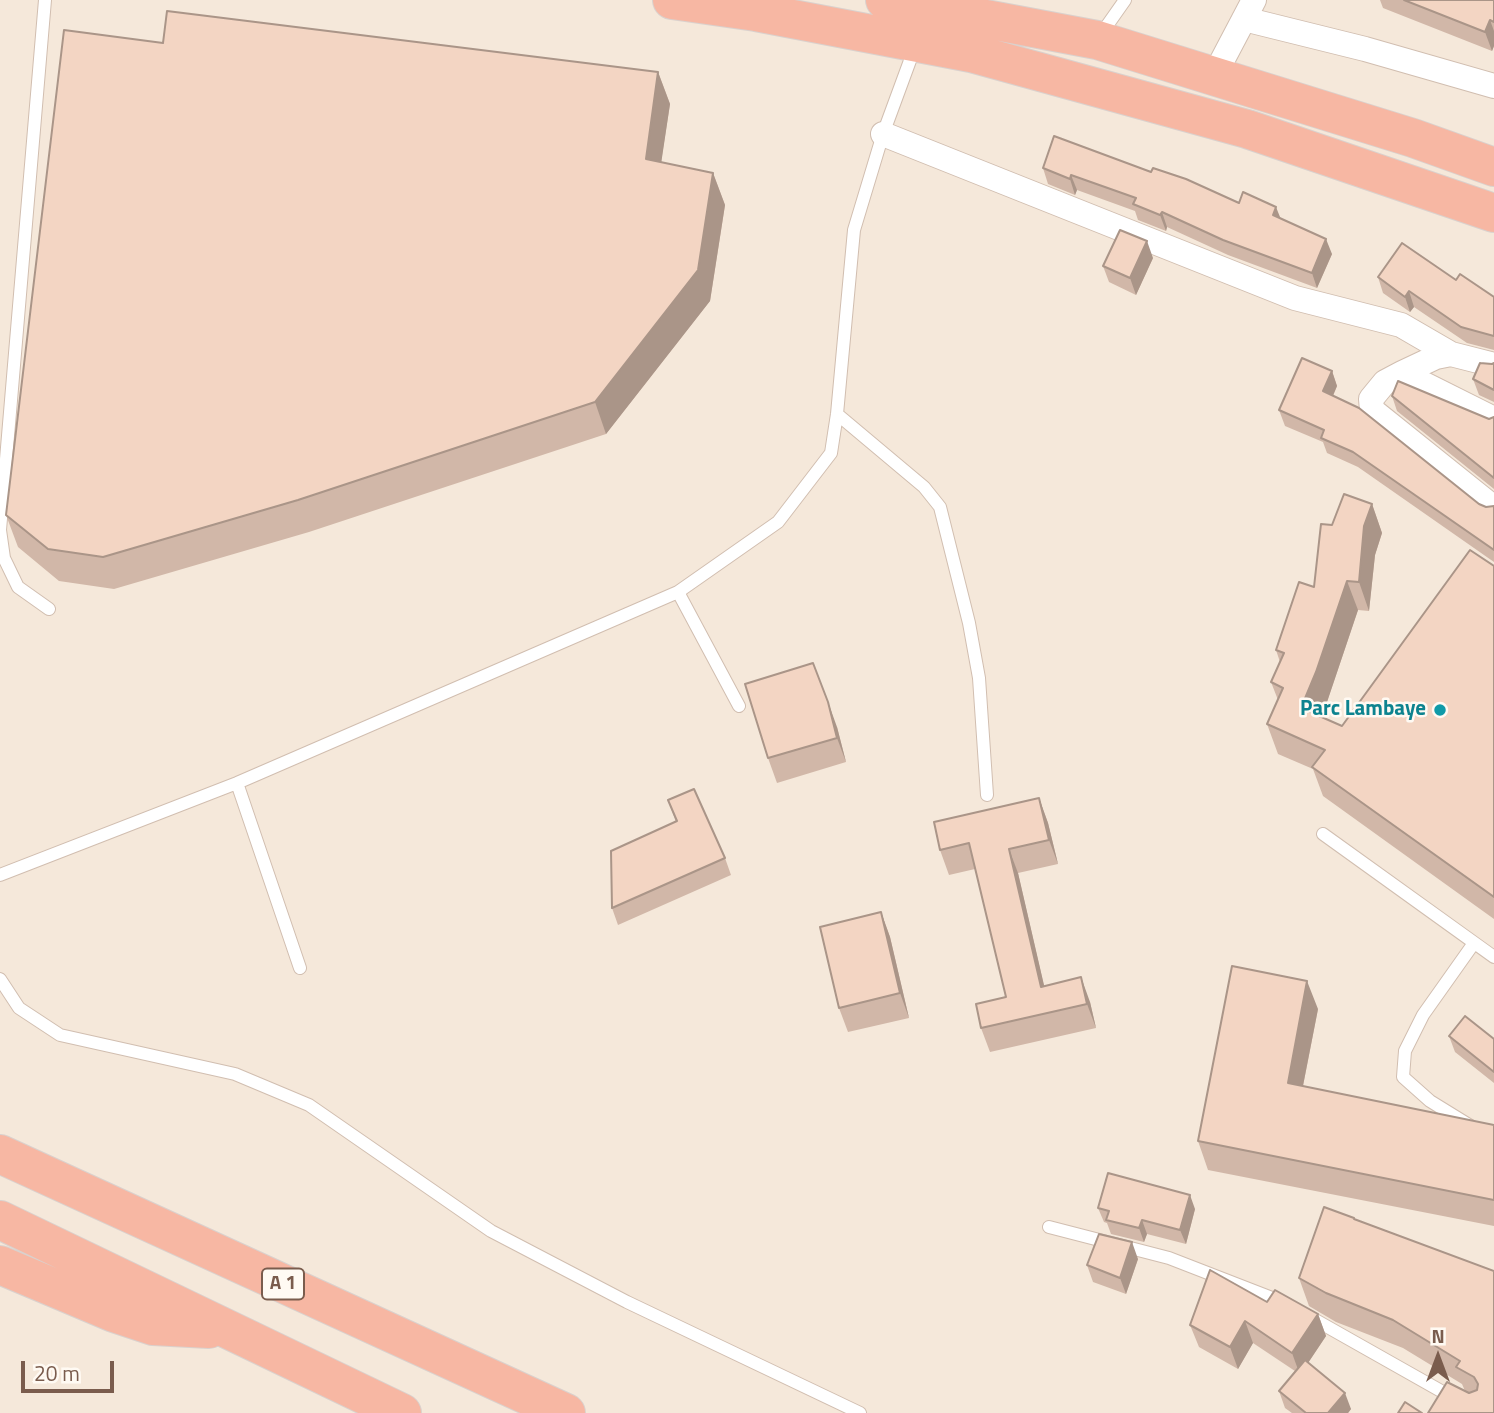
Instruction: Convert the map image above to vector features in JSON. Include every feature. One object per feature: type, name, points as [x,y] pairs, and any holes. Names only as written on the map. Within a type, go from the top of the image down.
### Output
[{"type":"highway","points":[[672,0],[756,12],[923,17],[1097,40],[1413,138],[1494,167]]},
{"type":"highway","points":[[885,0],[923,17],[971,53],[1247,129],[1494,213]]},
{"type":"highway","name":"A 1","points":[[0,1154],[566,1413]]},
{"type":"highway","points":[[0,1220],[402,1413]]},
{"type":"highway","points":[[0,1265],[114,1313],[153,1326],[228,1330]]},
{"type":"street","points":[[1214,76],[1249,10],[1494,86]]},
{"type":"street","points":[[883,134],[1295,298],[1401,325],[1451,354],[1494,365]]},
{"type":"street","points":[[1451,354],[1436,356],[1385,382],[1371,399],[1372,410],[1494,508]]},
{"type":"street","points":[[1402,373],[1494,419]]},
{"type":"lane","points":[[45,0],[0,530],[4,558],[18,587],[49,609]]},
{"type":"lane","points":[[1097,40],[1125,0]]},
{"type":"lane","points":[[0,875],[237,783],[678,592],[778,522],[831,453],[837,414],[853,230],[923,17]]},
{"type":"lane","points":[[837,414],[924,487],[940,507],[969,623],[979,678],[987,795]]},
{"type":"lane","points":[[678,592],[739,706]]},
{"type":"lane","points":[[237,783],[300,968]]},
{"type":"lane","points":[[1323,834],[1494,957]]},
{"type":"lane","points":[[1474,943],[1423,1015],[1405,1051],[1403,1077],[1430,1101],[1494,1138]]},
{"type":"lane","points":[[0,979],[19,1009],[60,1035],[235,1074],[309,1105],[491,1231],[626,1301],[860,1413]]},
{"type":"lane","points":[[1049,1227],[1169,1258],[1278,1299],[1480,1413]]},
{"type":"shaded area","points":[[0,0],[1494,0],[1494,1413],[0,1413]]},
{"type":"building","points":[[1404,0],[1494,0],[1494,22],[1490,20],[1485,32]]},
{"type":"building","points":[[167,11],[658,72],[646,159],[713,173],[698,270],[595,402],[298,500],[103,557],[48,549],[6,515],[64,30],[163,43]]},
{"type":"building","points":[[1054,136],[1151,172],[1153,168],[1186,179],[1239,203],[1243,192],[1276,207],[1273,215],[1326,239],[1312,273],[1223,240],[1162,212],[1160,215],[1133,204],[1136,198],[1071,175],[1070,179],[1043,168]]},
{"type":"building","points":[[1120,230],[1147,241],[1130,278],[1103,266]]},
{"type":"building","points":[[1402,243],[1456,280],[1460,274],[1494,297],[1494,336],[1461,327],[1409,291],[1405,297],[1378,277]]},
{"type":"building","points":[[1302,358],[1332,371],[1323,391],[1359,408],[1479,504],[1494,506],[1494,550],[1353,452],[1321,438],[1324,430],[1279,410]]},
{"type":"building","points":[[1480,363],[1494,363],[1494,390],[1473,379]]},
{"type":"building","points":[[1398,381],[1489,419],[1494,417],[1494,478],[1392,396]]},
{"type":"building","points":[[1344,494],[1372,504],[1364,526],[1359,582],[1347,581],[1301,708],[1342,726],[1470,550],[1494,566],[1494,897],[1312,767],[1325,750],[1267,724],[1283,688],[1271,682],[1284,653],[1276,650],[1299,582],[1314,587],[1321,524],[1332,525]]},
{"type":"building","points":[[813,663],[828,702],[837,738],[768,758],[745,684]]},
{"type":"building","points":[[694,789],[725,858],[612,908],[611,851],[677,821],[668,800]]},
{"type":"building","points":[[1039,798],[1049,840],[1009,849],[1041,987],[1081,977],[1087,1004],[981,1028],[976,1004],[1006,997],[969,843],[940,850],[934,822]]},
{"type":"building","points":[[881,912],[900,993],[839,1008],[820,927]]},
{"type":"building","points":[[1232,966],[1307,981],[1288,1083],[1494,1125],[1494,1200],[1198,1141]]},
{"type":"building","points":[[1465,1016],[1494,1039],[1494,1072],[1449,1036]]},
{"type":"building","points":[[1108,1173],[1190,1195],[1180,1230],[1142,1220],[1139,1228],[1106,1220],[1109,1211],[1098,1208]]},
{"type":"building","points":[[1324,1207],[1494,1271],[1494,1413],[1428,1413],[1447,1382],[1469,1393],[1477,1390],[1478,1384],[1474,1377],[1456,1367],[1460,1361],[1393,1320],[1326,1293],[1299,1278]]},
{"type":"building","points":[[1099,1234],[1132,1242],[1120,1278],[1087,1265]]},
{"type":"building","points":[[1210,1270],[1267,1302],[1275,1290],[1318,1314],[1292,1353],[1245,1321],[1230,1347],[1190,1325]]},
{"type":"building","points":[[1305,1360],[1345,1393],[1328,1413],[1306,1413],[1279,1391]]},
{"type":"building","points":[[1405,1402],[1422,1413],[1398,1413]]},
{"type":"place","name":"Parc Lambaye","points":[[1440,710]]}]
